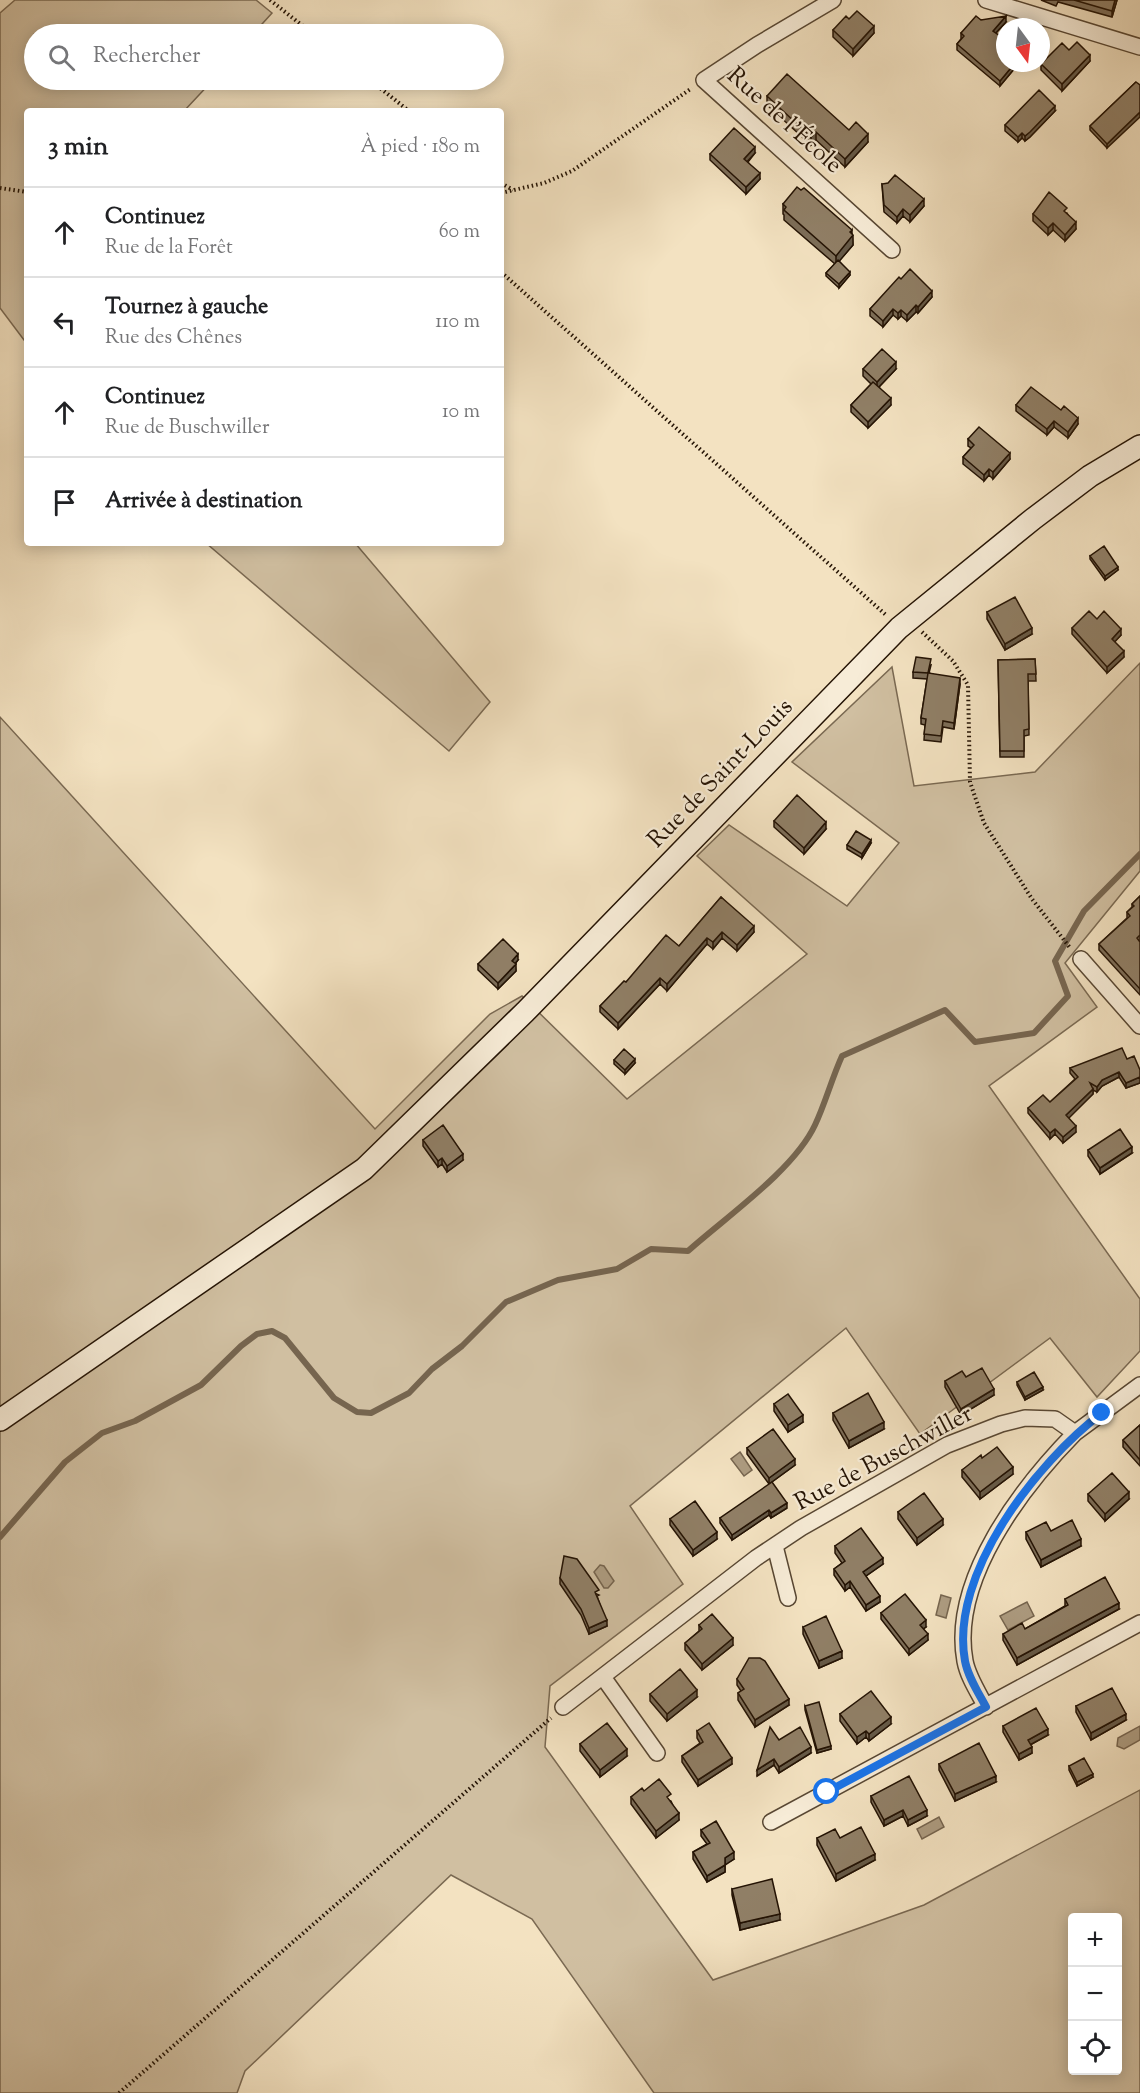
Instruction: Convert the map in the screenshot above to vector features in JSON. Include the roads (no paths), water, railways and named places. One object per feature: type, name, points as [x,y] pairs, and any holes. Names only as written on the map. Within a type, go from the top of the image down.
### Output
[{"type":"street","name":"Rue de l'École","points":[[833,0],[757,45],[705,80],[892,250]]},
{"type":"street","points":[[986,0],[1140,47]]},
{"type":"street","name":"Rue de Saint-Louis","points":[[0,1420],[364,1169],[525,1012],[904,624],[1033,519],[1090,476],[1140,446]]},
{"type":"street","points":[[1078,956],[1140,1026]]},
{"type":"street","points":[[986,1707],[970,1676],[963,1649],[963,1631],[973,1586],[992,1542],[1015,1505],[1046,1464],[1075,1433],[1140,1385]]},
{"type":"street","name":"Rue de Buschwiller","points":[[563,1707],[731,1575],[775,1546],[947,1445],[1001,1424],[1040,1417],[1055,1419],[1075,1433]]},
{"type":"street","points":[[775,1546],[788,1598]]},
{"type":"street","points":[[771,1822],[1140,1623]]},
{"type":"street","points":[[603,1677],[657,1753]]},
{"type":"waterway","points":[[0,1537],[65,1462],[102,1433],[135,1421],[201,1385],[241,1346],[257,1334],[272,1331],[285,1338],[334,1398],[357,1412],[371,1413],[409,1393],[432,1369],[462,1346],[506,1302],[558,1280],[617,1269],[651,1249],[688,1251],[758,1192],[792,1159],[819,1117],[842,1056],[945,1010],[975,1042],[1034,1033],[1068,996],[1055,961],[1084,911],[1140,854]]}]
